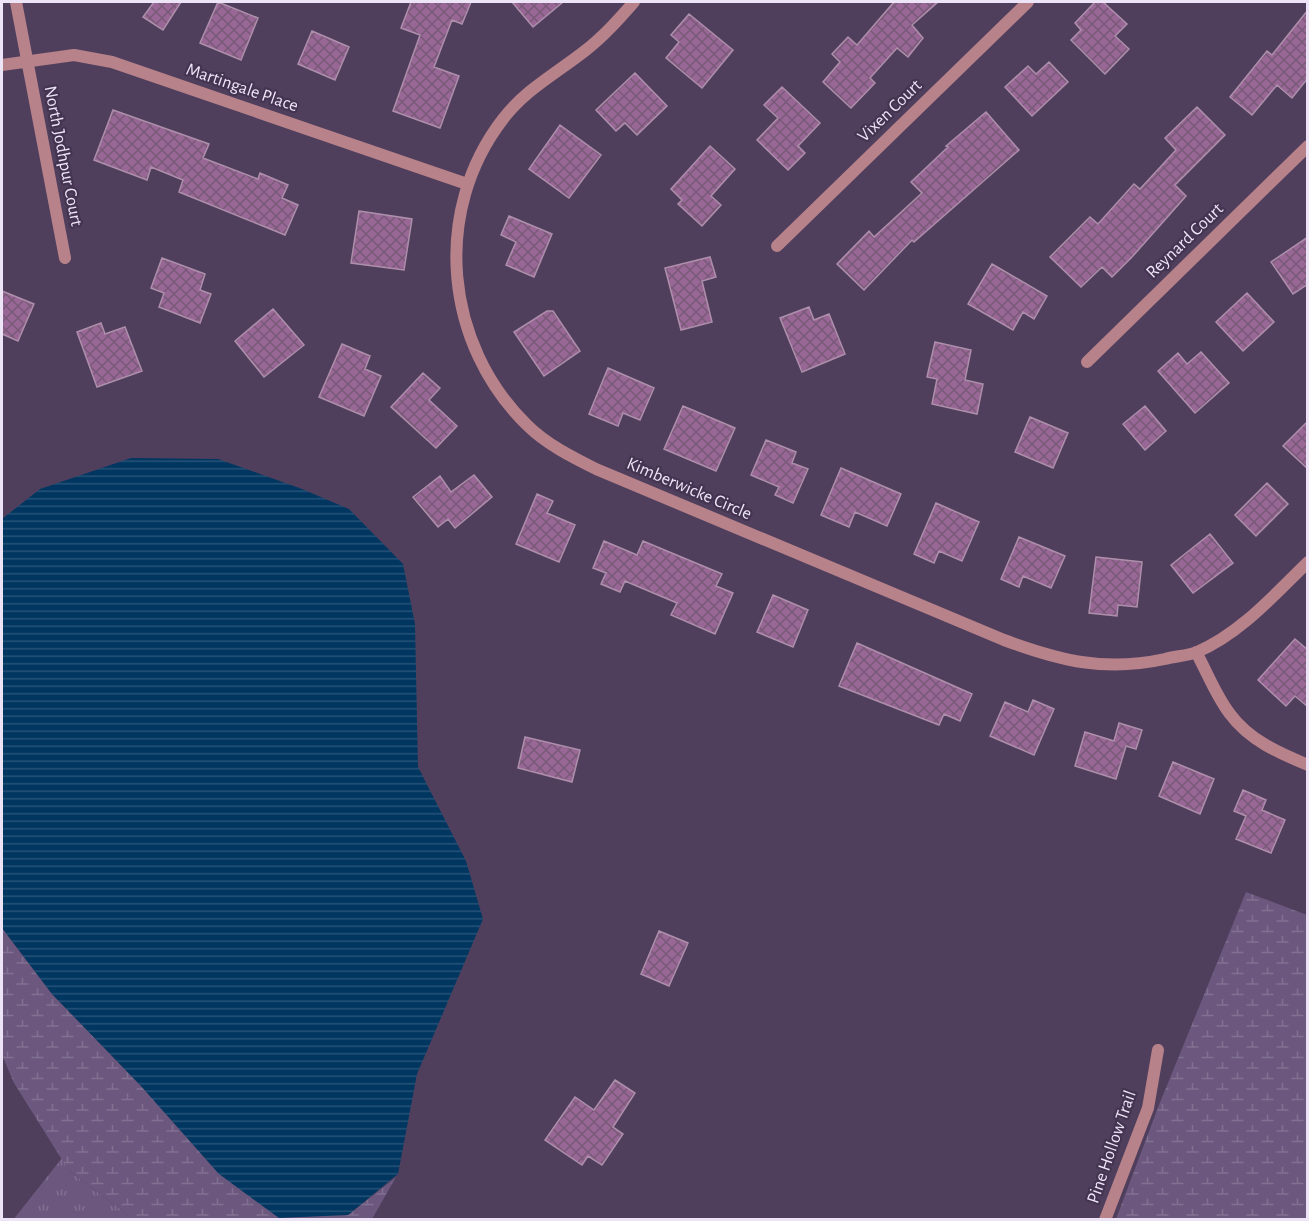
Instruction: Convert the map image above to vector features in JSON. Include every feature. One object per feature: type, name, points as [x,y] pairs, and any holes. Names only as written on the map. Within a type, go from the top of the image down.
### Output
[{"type":"street","name":"North Jodhpur Court","points":[[16,2],[65,258]]},
{"type":"street","name":"Kimberwicke Circle","points":[[634,2],[585,51],[528,90],[502,120],[467,184],[456,243],[456,280],[463,317],[478,358],[500,395],[528,427],[566,455],[1046,656],[1086,664],[1117,666],[1196,652],[1260,608],[1308,562]]},
{"type":"street","name":"Vixen Court","points":[[777,246],[1028,2]]},
{"type":"street","name":"Martingale Place","points":[[2,65],[74,55],[112,62],[467,184]]},
{"type":"street","name":"Reynard Court","points":[[1088,362],[1308,146]]},
{"type":"street","points":[[1196,652],[1229,714],[1273,751],[1308,765]]},
{"type":"street","name":"Pine Hollow Trail","points":[[1105,1220],[1148,1108],[1158,1050]]},
{"type":"green space","points":[[1246,892],[1307,915],[1307,1219],[1116,1219],[1159,1105]]},
{"type":"green space","points":[[2,928],[52,994],[141,1086],[219,1174],[348,1215],[396,1177],[372,1219],[134,1219],[69,1171],[14,1083],[2,1055]]},
{"type":"green space","points":[[62,1158],[69,1171],[134,1219],[13,1220]]},
{"type":"water","points":[[131,458],[218,459],[302,489],[349,509],[403,564],[415,624],[418,767],[466,861],[483,919],[417,1074],[398,1174],[348,1215],[279,1218],[219,1174],[141,1086],[52,994],[2,928],[2,519],[40,489]]},
{"type":"building","points":[[154,2],[181,2],[163,30],[143,17]]},
{"type":"building","points":[[218,2],[258,18],[241,60],[200,43]]},
{"type":"building","points":[[411,2],[471,2],[462,24],[452,20],[434,67],[459,76],[440,128],[393,111],[420,35],[401,28]]},
{"type":"building","points":[[512,2],[563,2],[533,27]]},
{"type":"building","points":[[894,2],[938,2],[912,25],[923,38],[908,57],[897,48],[870,78],[875,83],[851,108],[823,82],[840,62],[832,54],[848,37],[857,45]]},
{"type":"building","points":[[1095,2],[1103,2],[1127,24],[1115,36],[1129,49],[1105,74],[1071,40],[1081,30],[1075,23]]},
{"type":"building","points":[[1308,10],[1308,78],[1292,98],[1277,85],[1252,115],[1230,97],[1267,51],[1272,55]]},
{"type":"building","points":[[689,14],[733,50],[702,88],[666,58],[679,42],[671,35]]},
{"type":"building","points":[[312,31],[349,47],[335,80],[298,64]]},
{"type":"building","points":[[1049,62],[1068,82],[1032,116],[1005,87],[1028,66],[1036,74]]},
{"type":"building","points":[[635,73],[667,106],[637,135],[625,123],[616,131],[596,110]]},
{"type":"building","points":[[782,87],[820,123],[798,146],[805,153],[788,170],[757,140],[778,118],[764,105]]},
{"type":"building","points":[[1197,107],[1225,135],[1175,185],[1186,196],[1112,277],[1102,267],[1081,287],[1050,257],[1090,217],[1098,224],[1134,184],[1140,189],[1176,150],[1165,138]]},
{"type":"building","points":[[113,110],[209,144],[203,158],[258,179],[260,173],[288,185],[282,198],[298,205],[285,235],[179,192],[183,180],[151,167],[147,180],[94,160]]},
{"type":"building","points":[[986,112],[1019,150],[914,242],[912,240],[864,290],[837,264],[869,231],[874,237],[922,193],[911,182],[948,147],[946,146]]},
{"type":"building","points":[[560,125],[601,155],[569,198],[529,169]]},
{"type":"building","points":[[710,146],[735,169],[711,196],[721,205],[702,226],[678,204],[682,200],[671,189]]},
{"type":"building","points":[[359,211],[412,219],[404,270],[351,263]]},
{"type":"building","points":[[509,216],[552,234],[534,277],[506,265],[516,242],[501,235]]},
{"type":"building","points":[[1308,237],[1308,284],[1293,294],[1271,262]]},
{"type":"building","points":[[710,257],[716,277],[702,281],[712,322],[681,330],[665,268]]},
{"type":"building","points":[[162,258],[205,274],[200,290],[211,294],[200,323],[159,307],[164,293],[151,288]]},
{"type":"building","points":[[992,264],[1047,296],[1034,319],[1023,312],[1013,330],[968,304]]},
{"type":"building","points":[[2,291],[34,304],[18,341],[2,334]]},
{"type":"building","points":[[1247,293],[1274,322],[1243,351],[1216,322]]},
{"type":"building","points":[[809,307],[814,320],[829,314],[845,354],[802,372],[780,318]]},
{"type":"building","points":[[273,309],[304,345],[264,377],[235,341]]},
{"type":"building","points":[[547,311],[553,311],[580,351],[544,376],[514,332]]},
{"type":"building","points":[[101,323],[105,334],[125,327],[142,371],[97,387],[77,332]]},
{"type":"building","points":[[935,342],[971,350],[965,380],[983,384],[977,414],[932,404],[937,379],[927,377]]},
{"type":"building","points":[[342,344],[370,356],[365,369],[381,376],[364,416],[319,397]]},
{"type":"building","points":[[1201,352],[1229,383],[1195,413],[1158,371],[1178,353],[1187,364]]},
{"type":"building","points":[[608,368],[654,388],[640,420],[623,413],[618,426],[589,414]]},
{"type":"building","points":[[423,373],[440,388],[429,400],[457,426],[436,448],[391,407]]},
{"type":"building","points":[[683,406],[735,428],[716,471],[664,449]]},
{"type":"building","points":[[1145,406],[1166,431],[1145,450],[1123,424]]},
{"type":"building","points":[[1030,417],[1068,433],[1053,468],[1015,452]]},
{"type":"building","points":[[1308,421],[1308,469],[1283,446]]},
{"type":"building","points":[[766,440],[796,452],[792,463],[808,469],[793,503],[775,495],[779,487],[751,475]]},
{"type":"building","points":[[841,468],[901,494],[887,526],[855,512],[849,527],[821,515]]},
{"type":"building","points":[[474,475],[492,497],[455,528],[448,519],[438,527],[413,497],[440,476],[451,492]]},
{"type":"building","points":[[1267,483],[1288,504],[1256,536],[1235,515]]},
{"type":"building","points":[[537,494],[553,501],[547,513],[575,525],[559,562],[516,544]]},
{"type":"building","points":[[936,503],[979,522],[962,561],[939,551],[934,563],[914,554]]},
{"type":"building","points":[[1210,534],[1233,563],[1193,593],[1171,565]]},
{"type":"building","points":[[1019,537],[1065,556],[1051,588],[1023,576],[1019,587],[1001,579]]},
{"type":"building","points":[[604,541],[637,555],[643,541],[722,574],[716,586],[733,593],[715,634],[671,615],[677,603],[625,581],[620,592],[601,584],[606,573],[593,568]]},
{"type":"building","points":[[1096,557],[1142,562],[1137,607],[1118,605],[1117,616],[1089,613]]},
{"type":"building","points":[[773,595],[808,610],[793,647],[757,632]]},
{"type":"building","points":[[1295,639],[1308,650],[1308,707],[1295,696],[1286,706],[1258,680]]},
{"type":"building","points":[[857,643],[972,694],[960,721],[944,714],[939,725],[839,686]]},
{"type":"building","points":[[1033,700],[1054,709],[1034,755],[990,736],[1005,702],[1028,712]]},
{"type":"building","points":[[1119,723],[1142,730],[1136,749],[1126,746],[1116,779],[1075,766],[1085,732],[1114,741]]},
{"type":"building","points":[[525,737],[580,750],[572,782],[518,768]]},
{"type":"building","points":[[1173,762],[1214,779],[1200,814],[1159,796]]},
{"type":"building","points":[[1243,790],[1266,800],[1262,810],[1285,820],[1271,853],[1236,839],[1246,816],[1234,811]]},
{"type":"building","points":[[659,931],[688,943],[669,986],[641,974]]},
{"type":"building","points":[[615,1080],[635,1093],[613,1127],[623,1134],[602,1165],[588,1156],[582,1165],[545,1140],[575,1097],[594,1110]]}]
